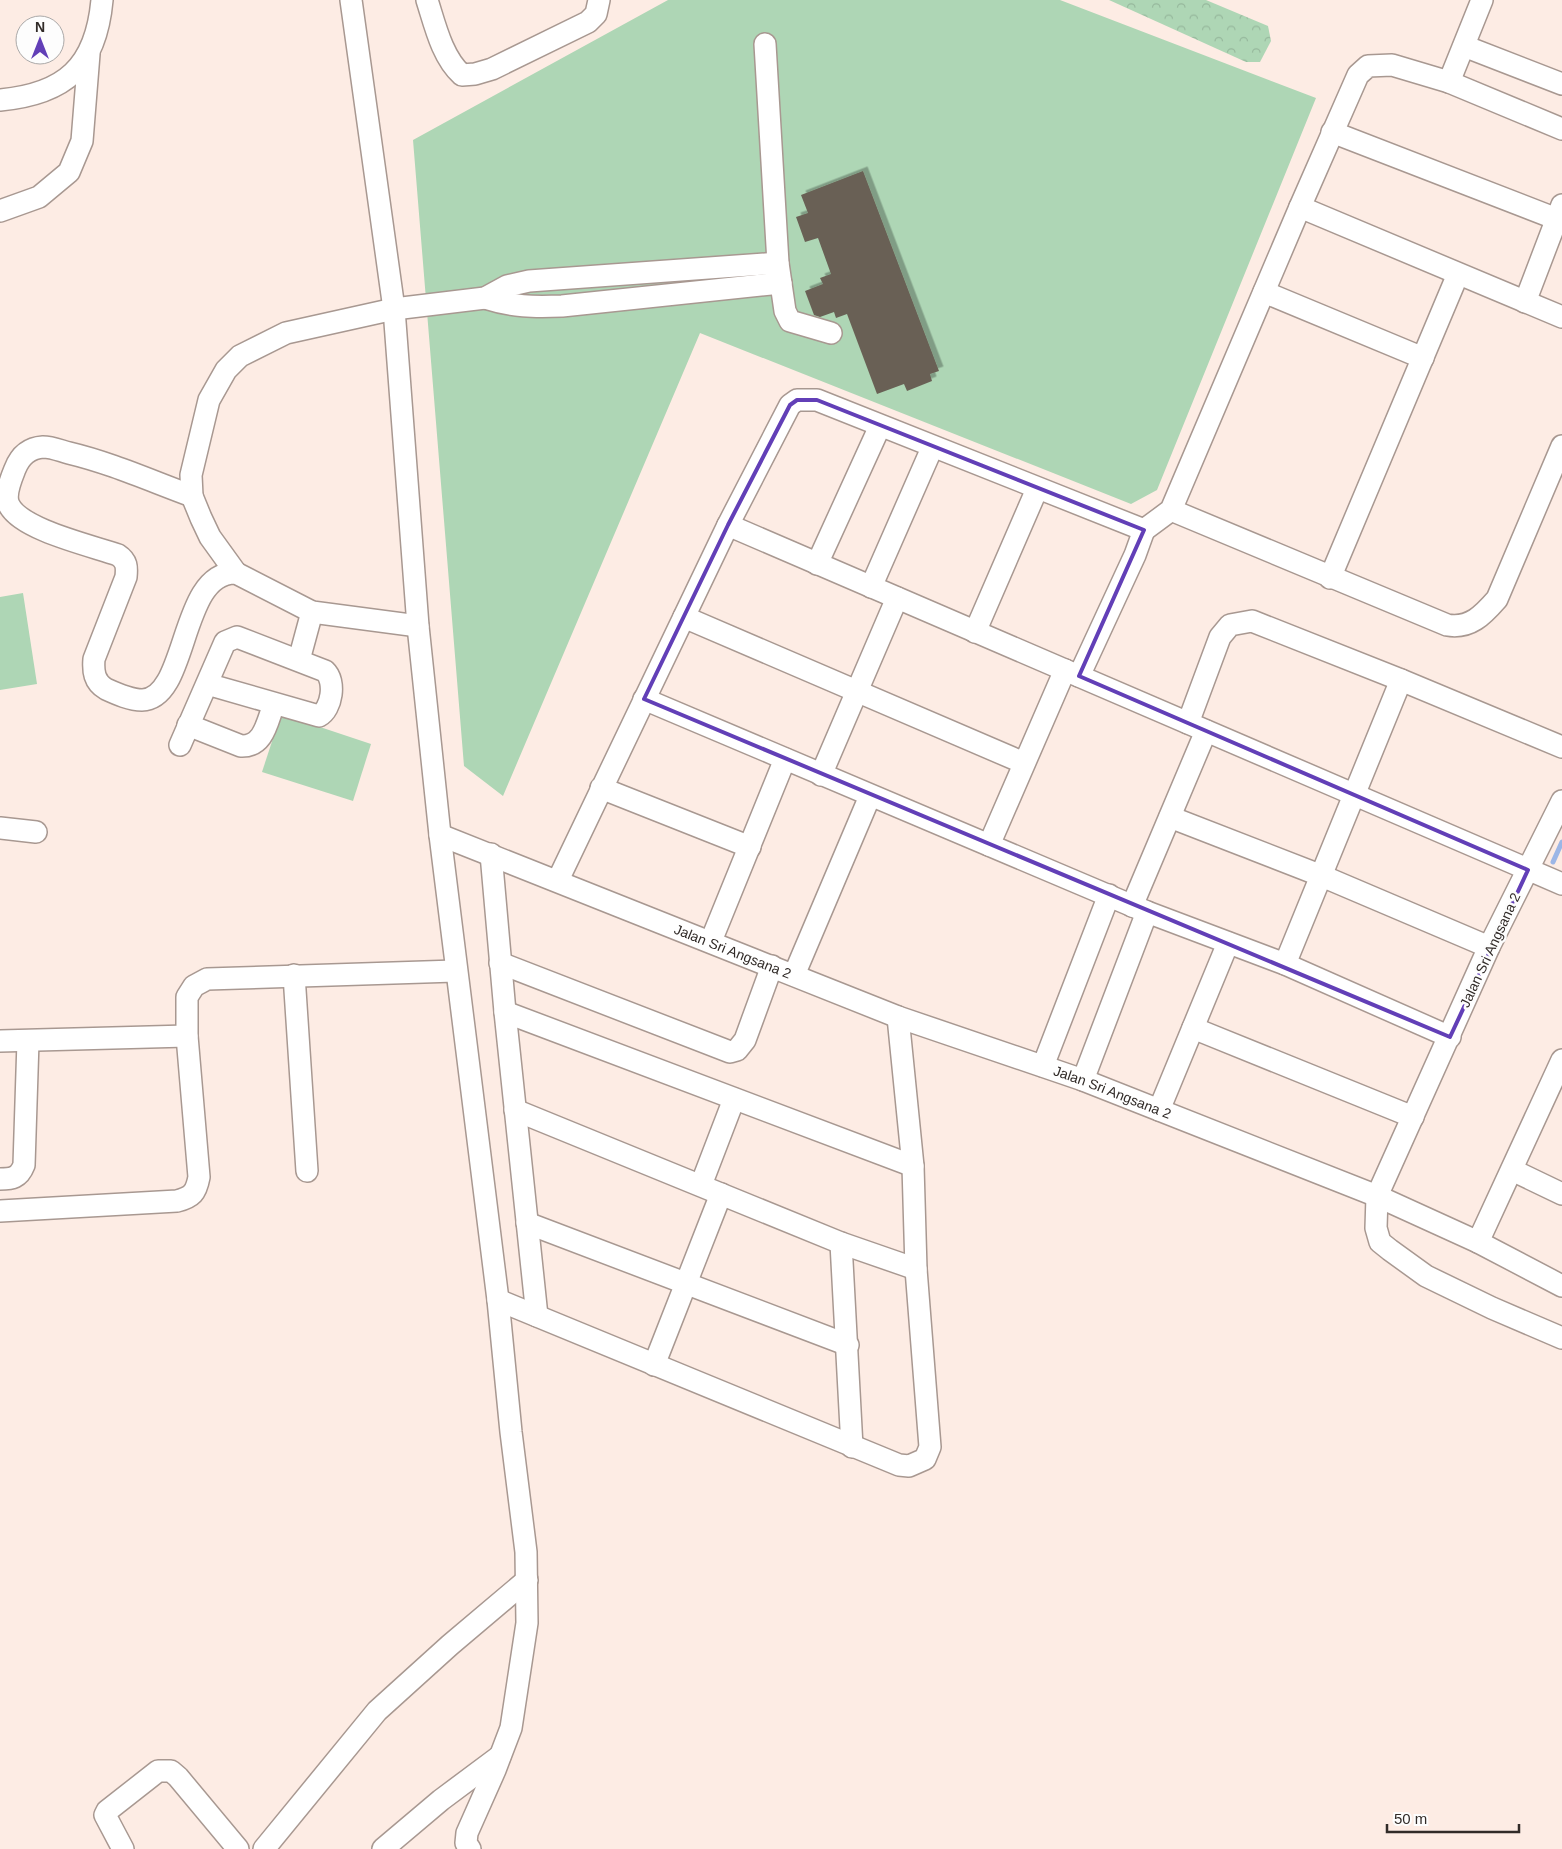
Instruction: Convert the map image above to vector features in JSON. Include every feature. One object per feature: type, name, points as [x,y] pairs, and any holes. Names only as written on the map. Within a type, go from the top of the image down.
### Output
[{"type":"street","points":[[0,211],[39,197],[68,172],[82,141],[89,54],[102,0]]},
{"type":"street","points":[[351,0],[394,309],[418,626],[456,971],[498,1300],[527,1580],[527,1623],[511,1728],[502,1755],[467,1833],[465,1847]]},
{"type":"street","points":[[427,0],[444,48],[454,68],[462,75],[475,74],[492,69],[588,22],[596,14],[599,0]]},
{"type":"street","points":[[1449,82],[1482,0]]},
{"type":"street","points":[[765,44],[779,273],[785,311],[790,321],[831,333]]},
{"type":"street","points":[[1464,46],[1562,84]]},
{"type":"street","points":[[0,100],[24,98],[50,90],[73,74],[89,54]]},
{"type":"street","points":[[989,845],[1024,763],[1135,555],[1144,530],[1172,510],[1358,75],[1368,66],[1392,65],[1449,82],[1562,129]]},
{"type":"street","points":[[1332,132],[1560,215],[1525,302]]},
{"type":"street","points":[[1300,207],[1562,317]]},
{"type":"street","points":[[485,298],[508,305],[530,308],[779,273]]},
{"type":"street","points":[[236,573],[210,537],[192,496],[191,475],[209,400],[226,370],[240,356],[286,333],[394,309],[485,298],[508,286],[529,280],[779,273]]},
{"type":"street","points":[[1330,578],[1458,274]]},
{"type":"street","points":[[529,280],[530,308]]},
{"type":"street","points":[[1264,292],[1423,358]]},
{"type":"street","points":[[558,880],[728,525],[790,406],[797,400],[816,400],[932,448],[1144,530]]},
{"type":"street","points":[[817,564],[880,426]]},
{"type":"street","points":[[1172,510],[1330,578],[1447,625],[1457,627],[1483,616],[1497,599],[1562,446]]},
{"type":"street","points":[[192,496],[86,457],[44,447],[31,449],[19,459],[8,491],[9,505],[19,518],[44,530],[118,555],[124,559],[127,566],[126,577],[94,659],[93,671],[96,681],[103,688],[123,696],[143,700],[154,696],[166,686],[198,605],[210,582],[227,572],[236,573],[312,612],[418,626]]},
{"type":"street","points":[[872,587],[932,448]]},
{"type":"street","points":[[975,632],[1037,489]]},
{"type":"street","points":[[728,525],[1562,884]]},
{"type":"street","points":[[821,775],[897,598]]},
{"type":"street","points":[[299,660],[312,612]]},
{"type":"street","points":[[684,617],[1024,763]]},
{"type":"street","points":[[1083,1080],[1170,817],[1197,727],[1220,637],[1230,626],[1240,622],[1252,621],[1262,624],[1562,747]]},
{"type":"street","points":[[180,745],[225,642],[232,638],[237,637],[299,660],[329,674],[333,685],[324,712],[318,716],[207,684]]},
{"type":"street","points":[[1285,964],[1401,680]]},
{"type":"street","points":[[644,699],[870,796],[1110,895],[1139,909],[1285,964],[1450,1037]]},
{"type":"street","points":[[188,725],[241,746],[248,746],[260,739],[274,704]]},
{"type":"street","points":[[711,941],[785,759]]},
{"type":"street","points":[[601,788],[750,848]]},
{"type":"street","points":[[794,975],[870,796]]},
{"type":"street","name":"Jalan Sri Angsana 2","points":[[440,835],[558,880],[898,1017],[1083,1080],[1376,1196],[1450,1037],[1489,947],[1562,801]]},
{"type":"street","points":[[1170,817],[1322,876],[1489,947]]},
{"type":"street","points":[[0,828],[36,832]]},
{"type":"street","points":[[491,854],[504,1012],[537,1316]]},
{"type":"street","points":[[1043,1066],[1110,895]]},
{"type":"street","points":[[1159,1110],[1228,943]]},
{"type":"street","points":[[500,963],[730,1052],[737,1050],[745,1040],[772,966]]},
{"type":"street","points":[[0,1211],[177,1202],[190,1197],[197,1190],[199,1177],[187,1036],[188,997],[194,986],[207,978],[456,971]]},
{"type":"street","points":[[294,975],[307,1171]]},
{"type":"street","points":[[504,1012],[913,1166]]},
{"type":"street","points":[[498,1300],[899,1465],[909,1466],[925,1460],[930,1447],[916,1269],[913,1166],[898,1017]]},
{"type":"street","points":[[1193,1028],[1413,1117]]},
{"type":"street","points":[[0,1041],[187,1036]]},
{"type":"street","points":[[0,1179],[16,1177],[21,1173],[24,1166],[28,1040]]},
{"type":"street","points":[[1478,1242],[1512,1170],[1554,1099],[1562,1060]]},
{"type":"street","points":[[701,1185],[734,1099]]},
{"type":"street","points":[[515,1110],[841,1243],[916,1269]]},
{"type":"street","points":[[1512,1170],[1562,1194]]},
{"type":"street","points":[[654,1365],[721,1194]]},
{"type":"street","points":[[1562,1286],[1478,1242],[1376,1196],[1376,1228],[1380,1242],[1390,1250],[1426,1276],[1492,1308],[1562,1338]]},
{"type":"street","points":[[527,1223],[848,1345]]},
{"type":"street","points":[[841,1243],[852,1447]]},
{"type":"street","points":[[264,1849],[377,1711],[450,1645],[527,1580]]},
{"type":"street","points":[[383,1849],[441,1800],[502,1755]]},
{"type":"street","points":[[124,1849],[107,1820],[105,1815],[107,1811],[158,1771],[166,1770],[178,1777],[238,1849]]},
{"type":"highlighted area","points":[[797,400],[817,400],[1144,530],[1079,676],[1528,870],[1450,1037],[644,699],[728,525],[790,405]]},
{"type":"green space","points":[[668,0],[1060,0],[1316,98],[1157,490],[1131,504],[700,333],[503,796],[464,766],[413,140]]},
{"type":"green space","points":[[1109,0],[1206,0],[1268,26],[1271,41],[1260,62],[1246,62]]},
{"type":"green space","points":[[23,593],[37,684],[0,690],[0,597]]},
{"type":"green space","points":[[281,714],[371,744],[353,801],[262,772]]},
{"type":"building","points":[[863,171],[939,371],[930,374],[932,381],[907,391],[904,384],[877,394],[847,314],[836,318],[834,312],[820,317],[814,315],[805,291],[823,284],[820,278],[831,274],[818,238],[805,242],[796,217],[808,213],[801,195]]},
{"type":"waterway","points":[[1553,862],[1562,842]]}]
